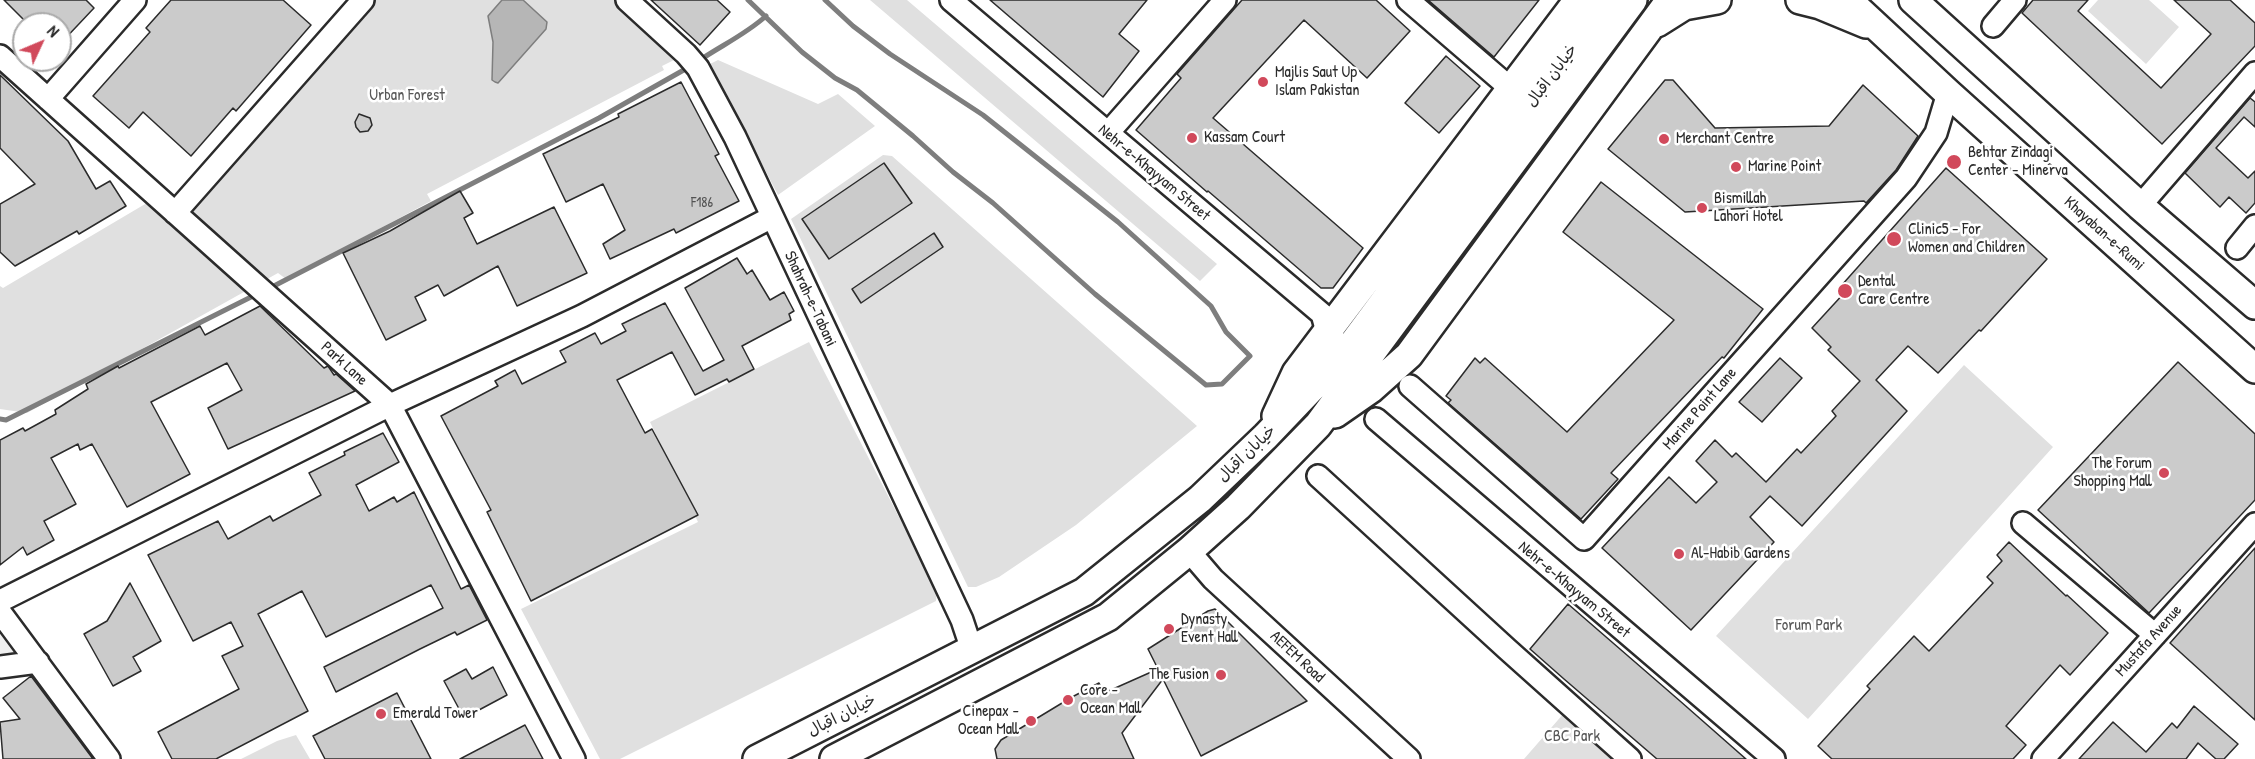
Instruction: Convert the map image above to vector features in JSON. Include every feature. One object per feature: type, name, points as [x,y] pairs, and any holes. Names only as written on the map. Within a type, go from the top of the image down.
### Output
[{"type":"main road","points":[[1266,436],[1296,373],[1578,0]]},
{"type":"main road","name":"خیابان اقبال","points":[[757,759],[1084,591],[1200,499],[1266,436],[1348,350],[1608,0]]},
{"type":"main road","name":"خیابان اقبال","points":[[834,759],[1108,617],[1189,551],[1238,507],[1318,425],[1633,0]]},
{"type":"main road","points":[[1318,425],[1371,389],[1408,355],[1670,0]]},
{"type":"main road","points":[[1648,29],[1684,6],[1717,0]]},
{"type":"main road","points":[[1800,0],[1820,5],[1883,31]]},
{"type":"main road","name":"Khayaban-e-Rumi","points":[[1848,0],[2255,369]]},
{"type":"main road","points":[[1913,0],[1931,11],[2140,206],[2255,305]]},
{"type":"street","points":[[48,99],[135,0]]},
{"type":"street","points":[[175,213],[363,0]]},
{"type":"street","name":"Shahrah-e-Tabani","points":[[627,0],[686,54],[698,68],[735,137],[962,620],[972,650]]},
{"type":"street","name":"Nehr-e-Khayyam Street","points":[[951,0],[1322,314],[1327,332],[1348,350]]},
{"type":"street","points":[[1408,0],[1502,81]]},
{"type":"street","points":[[1993,26],[2015,0]]},
{"type":"street","points":[[1108,133],[1213,4]]},
{"type":"street","name":"Park Lane","points":[[0,56],[390,405],[574,759]]},
{"type":"street","points":[[2140,206],[2255,73]]},
{"type":"street","name":"Marine Point Lane","points":[[1410,386],[1584,538],[1906,178],[1936,133],[1948,93]]},
{"type":"street","points":[[0,601],[390,405],[582,316],[772,217]]},
{"type":"street","points":[[2236,248],[2255,226]]},
{"type":"street","name":"Nehr-e-Khayyam Street","points":[[1376,419],[1774,759]]},
{"type":"street","points":[[1318,476],[1630,759]]},
{"type":"street","points":[[2023,523],[2155,635]]},
{"type":"street","name":"Mustafa Avenue","points":[[2043,759],[2255,524]]},
{"type":"street","name":"AEFEM Road","points":[[1189,551],[1213,579],[1409,759]]},
{"type":"street","points":[[0,612],[109,759]]},
{"type":"street","points":[[0,667],[38,662]]},
{"type":"shaded area","points":[[502,0],[523,0],[547,22],[546,29],[498,83],[492,80],[493,42],[488,16]]},
{"type":"shaded area","points":[[0,613],[40,665],[0,670]]},
{"type":"green space","name":"Urban Forest","points":[[363,0],[627,0],[686,54],[662,66],[664,70],[427,194],[431,201],[286,279],[278,273],[27,413],[0,409],[0,286],[3,288],[157,197],[174,212]]},
{"type":"green space","points":[[870,0],[907,0],[1217,264],[1200,281]]},
{"type":"green space","points":[[2098,0],[2149,0],[2179,27],[2146,64],[2088,11]]},
{"type":"green space","points":[[718,60],[818,104],[838,94],[875,126],[778,195],[710,64]]},
{"type":"green space","points":[[883,155],[892,156],[1197,426],[1076,525],[999,577],[976,587],[968,587],[791,219]]},
{"type":"green space","points":[[809,342],[937,591],[936,601],[620,759],[600,759],[521,609],[698,522],[650,422]]},
{"type":"green space","name":"Forum Park","points":[[1964,365],[2053,447],[1808,719],[1716,636]]},
{"type":"green space","name":"CBC Park","points":[[1571,705],[1630,759],[1524,759]]},
{"type":"green space","points":[[296,735],[310,759],[241,759],[277,741]]},
{"type":"building","points":[[4,0],[86,0],[94,8],[72,31],[72,12],[16,12]]},
{"type":"building","points":[[171,0],[283,0],[311,25],[236,111],[233,108],[191,156],[143,112],[129,128],[93,96],[150,32],[146,28]]},
{"type":"building","points":[[651,0],[717,0],[730,12],[700,45]]},
{"type":"building","points":[[990,0],[1147,0],[1119,34],[1139,51],[1103,97]]},
{"type":"building","points":[[1242,0],[1376,0],[1410,31],[1367,78],[1304,20],[1213,118],[1363,248],[1333,288],[1321,288],[1136,130],[1181,78],[1177,74]]},
{"type":"building","points":[[1428,0],[1539,0],[1494,57]]},
{"type":"building","points":[[2033,0],[2088,0],[2078,11],[2161,88],[2211,34],[2174,0],[2230,0],[2255,23],[2255,46],[2162,144],[2022,13]]},
{"type":"building","points":[[1446,56],[1480,86],[1439,133],[1405,103]]},
{"type":"building","points":[[0,75],[68,141],[96,189],[110,181],[126,206],[79,234],[77,231],[15,266],[0,252],[0,204],[35,184],[0,148]]},
{"type":"building","points":[[1665,80],[1673,80],[1715,128],[1829,126],[1863,85],[1918,136],[1896,170],[1866,203],[1864,201],[1685,212],[1608,149]]},
{"type":"building","points":[[681,82],[719,154],[715,156],[739,201],[676,233],[674,229],[610,259],[603,244],[625,230],[603,184],[566,202],[543,154],[619,117],[618,114]]},
{"type":"building","points":[[2250,98],[2255,102],[2255,127],[2244,117],[2216,148],[2248,178],[2255,171],[2255,203],[2246,213],[2229,197],[2220,207],[2185,173]]},
{"type":"building","points":[[359,114],[370,118],[372,125],[368,131],[360,132],[356,127],[355,122]]},
{"type":"building","points":[[884,163],[912,203],[829,259],[802,219]]},
{"type":"building","points":[[1946,168],[2047,259],[1981,331],[1979,330],[1938,373],[1908,346],[1876,380],[1907,411],[1802,526],[1770,496],[1750,517],[1774,542],[1691,630],[1602,548],[1669,477],[1696,503],[1717,482],[1696,461],[1715,440],[1732,457],[1736,453],[1766,482],[1797,449],[1801,453],[1836,416],[1832,411],[1860,381],[1828,350],[1831,347],[1812,328],[1846,291],[1841,286]]},
{"type":"building","points":[[1601,182],[1763,309],[1724,358],[1722,357],[1611,473],[1618,479],[1581,519],[1448,403],[1451,400],[1446,396],[1475,358],[1480,363],[1485,358],[1567,432],[1674,320],[1563,232]]},
{"type":"building","points":[[460,191],[473,213],[464,218],[477,244],[554,207],[587,273],[517,306],[498,266],[444,296],[438,285],[415,297],[426,320],[386,340],[343,253],[390,231]]},
{"type":"building","points":[[934,233],[943,247],[861,303],[852,289]]},
{"type":"building","points":[[737,258],[747,274],[752,270],[770,300],[784,292],[794,311],[789,314],[791,320],[742,346],[754,369],[729,382],[727,379],[695,395],[672,352],[617,380],[645,433],[652,429],[698,515],[531,601],[487,512],[491,510],[441,416],[498,386],[495,381],[515,370],[522,384],[566,362],[560,351],[595,333],[601,344],[626,331],[622,324],[665,303],[703,371],[724,360],[685,288]]},
{"type":"building","points":[[260,306],[324,368],[328,366],[334,375],[336,374],[355,391],[228,449],[208,408],[242,390],[227,363],[151,402],[190,474],[127,507],[92,444],[80,450],[78,444],[51,458],[76,504],[44,521],[54,540],[27,555],[23,547],[0,565],[0,440],[23,428],[25,431],[56,414],[55,410],[88,389],[86,384],[118,366],[119,368],[200,326],[205,335]]},
{"type":"building","points":[[1780,358],[1802,378],[1762,422],[1739,402]]},
{"type":"building","name":"The Forum Shopping Mall","points":[[2178,362],[2255,434],[2255,500],[2149,613],[2038,510]]},
{"type":"building","points":[[383,433],[399,462],[356,485],[369,511],[394,497],[397,502],[414,492],[461,589],[469,585],[487,620],[457,635],[455,632],[336,692],[324,667],[443,608],[431,585],[326,637],[302,591],[258,614],[308,711],[216,759],[172,759],[158,732],[239,689],[222,656],[243,646],[231,622],[193,641],[148,555],[218,521],[228,539],[270,516],[273,521],[321,495],[309,473],[345,455],[344,452]]},
{"type":"building","points":[[2009,542],[2108,633],[2070,675],[2060,665],[2006,726],[2026,745],[2013,759],[1832,759],[1818,746],[1870,689],[1867,686],[1914,636],[1929,651],[1993,583],[1987,577],[2002,561],[1997,555]]},
{"type":"building","points":[[2255,548],[2255,720],[2170,643]]},
{"type":"building","points":[[130,583],[161,641],[133,657],[141,671],[113,686],[84,634],[107,621]]},
{"type":"building","points":[[1568,604],[1746,759],[1657,759],[1564,679],[1530,649]]},
{"type":"building","name":"The Fusion","points":[[1215,609],[1307,701],[1201,756],[1163,679],[1122,733],[1134,759],[997,759],[995,749],[1001,740],[1072,697],[1099,683],[1104,693],[1158,669],[1148,649],[1208,611]]},
{"type":"building","points":[[493,667],[507,695],[464,718],[444,681],[466,669],[472,679]]},
{"type":"building","points":[[31,676],[93,759],[3,759],[0,722],[20,719],[3,698]]},
{"type":"building","name":"Emerald Tower","points":[[397,693],[431,759],[325,759],[313,736]]},
{"type":"building","points":[[2194,706],[2238,744],[2224,759],[2216,759],[2198,743],[2186,759],[2079,759],[2113,722],[2146,752],[2172,723],[2177,728]]},
{"type":"building","points":[[525,725],[543,759],[460,759]]},
{"type":"waterway","points":[[748,0],[802,52],[835,78],[857,90],[913,136],[953,172],[993,203],[1095,294],[1206,385],[1222,384],[1250,356],[1226,332],[1211,306],[1118,222],[983,115],[890,54],[853,26],[825,0]]},
{"type":"waterway","points":[[697,62],[741,35],[766,16]]},
{"type":"waterway","points":[[268,289],[599,118],[689,67]]},
{"type":"waterway","points":[[0,419],[6,420],[259,293]]},
{"type":"place","name":"Majlis Saut Up Islam Pakistan","points":[[1263,82]]},
{"type":"place","name":"Kassam Court","points":[[1192,138]]},
{"type":"place","name":"Merchant Centre","points":[[1664,139]]},
{"type":"place","name":"Behtar Zindagi Center - Minerva","points":[[1954,162]]},
{"type":"place","name":"Marine Point","points":[[1736,167]]},
{"type":"place","name":"Bismillah Lahori Hotel","points":[[1702,208]]},
{"type":"place","name":"Clinic5 - For Women and Children","points":[[1894,239]]},
{"type":"place","name":"Dental Care Centre","points":[[1845,291]]},
{"type":"place","name":"The Forum Shopping Mall","points":[[2164,473]]},
{"type":"place","name":"Al-Habib Gardens","points":[[1679,554]]},
{"type":"place","name":"Dynasty Event Hall","points":[[1169,629]]},
{"type":"place","name":"The Fusion","points":[[1221,675]]},
{"type":"place","name":"Core - Ocean Mall","points":[[1068,700]]},
{"type":"place","name":"Emerald Tower","points":[[381,714]]},
{"type":"place","name":"Cinepax - Ocean Mall","points":[[1031,721]]}]
